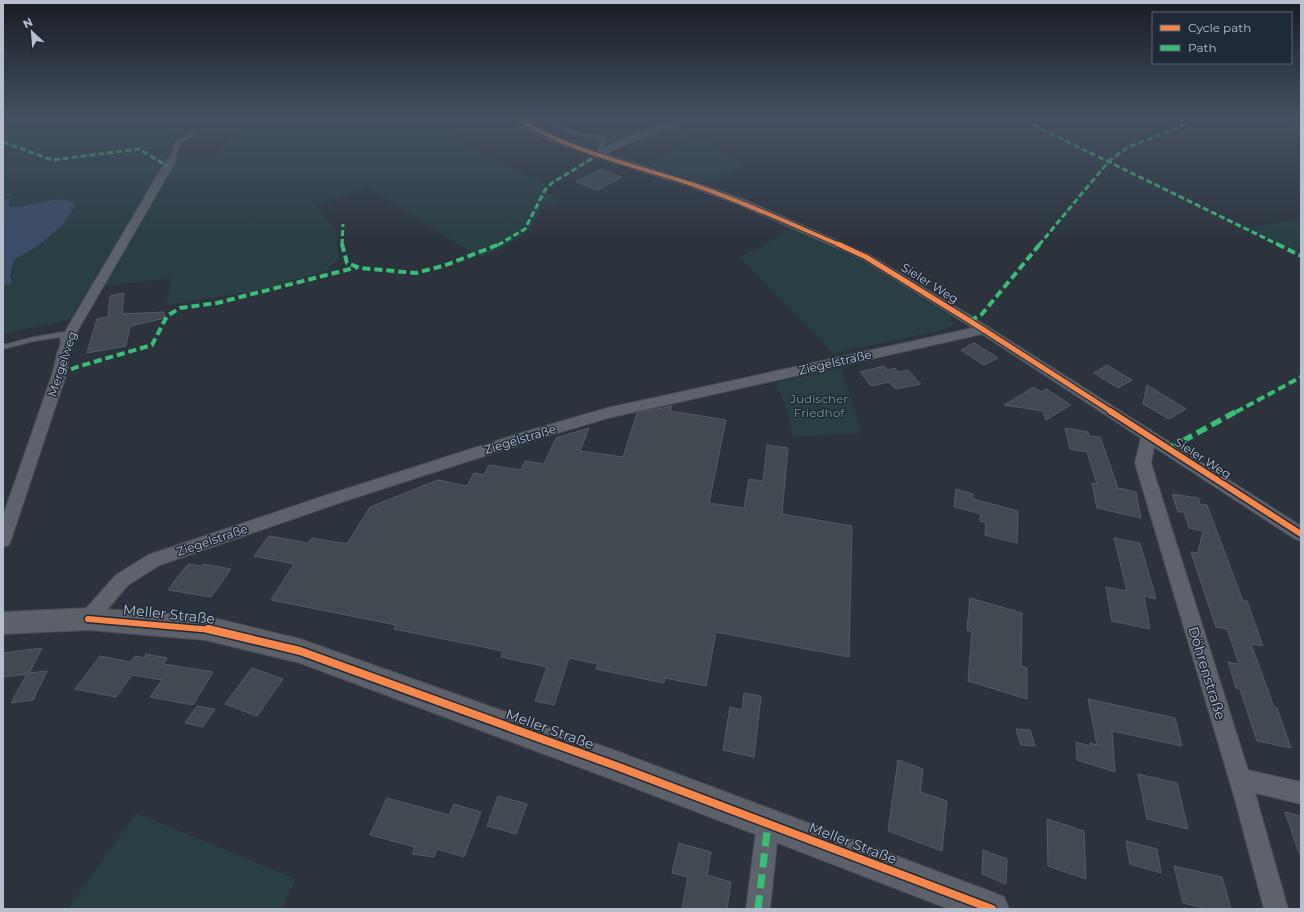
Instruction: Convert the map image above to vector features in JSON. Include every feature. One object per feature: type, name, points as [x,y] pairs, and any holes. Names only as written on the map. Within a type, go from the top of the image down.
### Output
[{"type":"main road","name":"Meller Straße","points":[[3,623],[88,619],[205,628],[300,651],[619,767],[992,909]]},
{"type":"street","name":"Mergelweg","points":[[3,540],[60,372],[63,354],[72,330],[172,160]]},
{"type":"street","name":"Sieler Weg","points":[[613,160],[697,186],[741,202],[866,257],[983,330],[1301,534]]},
{"type":"street","name":"Ziegelstraße","points":[[88,619],[122,580],[154,560],[336,498],[526,437],[607,414],[983,330]]},
{"type":"street","name":"Döhrenstraße","points":[[1149,437],[1143,463],[1239,779],[1276,909]]},
{"type":"street","points":[[1239,779],[1301,793]]},
{"type":"street","points":[[758,909],[768,823]]},
{"type":"lane","points":[[3,347],[64,334],[63,354]]},
{"type":"green space","points":[[3,160],[496,160],[546,184],[541,189],[563,203],[542,208],[530,230],[499,250],[479,257],[368,188],[317,206],[336,232],[339,259],[324,272],[261,290],[166,305],[172,278],[104,286],[87,316],[3,334],[3,286],[12,283],[10,276],[14,260],[39,245],[64,224],[76,205],[59,199],[17,207],[8,206],[11,199],[3,199]]},
{"type":"green space","points":[[653,160],[737,160],[747,165],[707,184],[642,165]]},
{"type":"green space","points":[[1301,219],[1301,248],[1296,252],[1247,228]]},
{"type":"green space","points":[[790,229],[868,264],[950,316],[954,323],[947,329],[834,353],[739,257],[759,248]]},
{"type":"green space","name":"Jüdischer Friedhof","points":[[841,368],[862,433],[793,437],[786,405],[775,383]]},
{"type":"green space","points":[[136,813],[296,879],[282,909],[68,909]]},
{"type":"water","points":[[3,199],[11,199],[8,206],[17,207],[59,199],[74,202],[76,205],[64,224],[39,245],[14,260],[10,276],[12,283],[3,286]]},
{"type":"building","points":[[601,169],[622,177],[597,190],[576,182]]},
{"type":"building","points":[[124,293],[122,314],[164,312],[165,318],[130,326],[126,346],[87,353],[97,319],[108,317],[110,296]]},
{"type":"building","points":[[974,343],[998,358],[984,365],[961,350]]},
{"type":"building","points":[[1107,365],[1132,380],[1118,388],[1094,373]]},
{"type":"building","points":[[884,366],[887,370],[895,368],[898,372],[908,370],[921,384],[896,389],[889,382],[871,386],[860,372]]},
{"type":"building","points":[[1147,385],[1186,409],[1169,419],[1143,404]]},
{"type":"building","points":[[1034,387],[1041,392],[1046,389],[1071,405],[1046,420],[1043,411],[1004,405]]},
{"type":"building","points":[[672,406],[670,411],[726,420],[709,503],[744,508],[749,479],[763,481],[767,445],[788,448],[782,514],[852,526],[849,657],[716,632],[706,686],[665,678],[664,683],[596,669],[598,664],[569,658],[554,705],[535,701],[547,667],[501,657],[503,651],[394,629],[396,625],[271,600],[294,564],[254,556],[269,536],[308,543],[312,538],[347,544],[370,507],[438,480],[467,486],[474,473],[484,475],[489,465],[521,470],[525,461],[544,464],[556,438],[589,428],[580,451],[623,457],[637,413]]},
{"type":"building","points":[[1065,428],[1088,432],[1089,436],[1100,437],[1118,488],[1136,492],[1141,518],[1097,508],[1092,483],[1097,484],[1087,452],[1070,449]]},
{"type":"building","points":[[956,489],[973,494],[973,499],[1018,511],[1017,543],[985,535],[986,523],[980,521],[981,514],[954,507]]},
{"type":"building","points":[[1172,494],[1198,498],[1200,504],[1207,505],[1243,601],[1247,601],[1263,646],[1251,644],[1274,707],[1277,708],[1291,748],[1257,741],[1240,689],[1236,688],[1228,662],[1239,664],[1227,629],[1216,627],[1191,552],[1198,553],[1203,531],[1189,528],[1184,512],[1178,512]]},
{"type":"building","points":[[1114,538],[1140,543],[1156,599],[1144,596],[1150,629],[1112,621],[1106,587],[1127,591]]},
{"type":"building","points":[[188,564],[202,566],[203,564],[231,569],[211,597],[168,590]]},
{"type":"building","points":[[970,598],[1022,613],[1021,666],[1027,668],[1027,699],[968,681],[972,632],[967,630]]},
{"type":"building","points":[[42,648],[29,673],[47,671],[33,700],[11,703],[27,674],[3,677],[3,653]]},
{"type":"building","points":[[146,654],[167,658],[163,664],[213,672],[193,705],[150,697],[162,680],[132,675],[116,697],[75,689],[100,656],[130,662],[135,656],[144,658]]},
{"type":"building","points":[[252,668],[283,679],[257,716],[225,704]]},
{"type":"building","points":[[744,693],[761,696],[754,757],[723,750],[730,707],[742,710]]},
{"type":"building","points":[[1088,699],[1175,718],[1182,746],[1112,731],[1115,772],[1077,760],[1076,742],[1091,746],[1090,743],[1097,745]]},
{"type":"building","points":[[197,706],[215,709],[203,727],[185,723]]},
{"type":"building","points":[[1016,729],[1030,730],[1035,746],[1021,745]]},
{"type":"building","points":[[898,760],[923,769],[920,792],[947,801],[942,851],[888,831]]},
{"type":"building","points":[[1138,774],[1177,783],[1188,829],[1147,819]]},
{"type":"building","points":[[498,796],[527,804],[516,834],[487,826]]},
{"type":"building","points":[[387,798],[449,815],[454,804],[481,812],[464,857],[437,849],[434,857],[412,854],[415,847],[370,835]]},
{"type":"building","points":[[1285,812],[1301,816],[1301,853],[1299,853]]},
{"type":"building","points":[[1047,819],[1084,831],[1086,879],[1048,866]]},
{"type":"building","points":[[1126,841],[1157,849],[1161,873],[1130,864]]},
{"type":"building","points":[[679,843],[711,852],[707,875],[731,882],[727,909],[682,909],[688,877],[672,873]]},
{"type":"building","points":[[983,850],[1007,859],[1006,884],[982,874]]},
{"type":"building","points":[[1174,866],[1222,877],[1231,909],[1209,909],[1183,903]]},
{"type":"marked path","points":[[51,160],[55,160]]},
{"type":"marked path","points":[[156,160],[167,166]]},
{"type":"marked path","points":[[343,224],[342,246],[347,263],[360,268],[416,273],[446,265],[496,247],[525,229],[545,190],[552,183],[591,160]]},
{"type":"marked path","points":[[1104,160],[1301,256]]},
{"type":"marked path","points":[[970,321],[982,314],[1111,160]]},
{"type":"marked path","points":[[60,374],[77,367],[152,345],[167,316],[180,308],[217,303],[358,267]]},
{"type":"marked path","points":[[1168,449],[1301,377]]},
{"type":"marked path","points":[[758,909],[768,823]]},
{"type":"cycle path","points":[[613,160],[697,186],[741,202],[866,257],[970,321],[1301,534]]},
{"type":"cycle path","points":[[88,619],[205,628],[300,651],[619,767],[992,909]]}]
